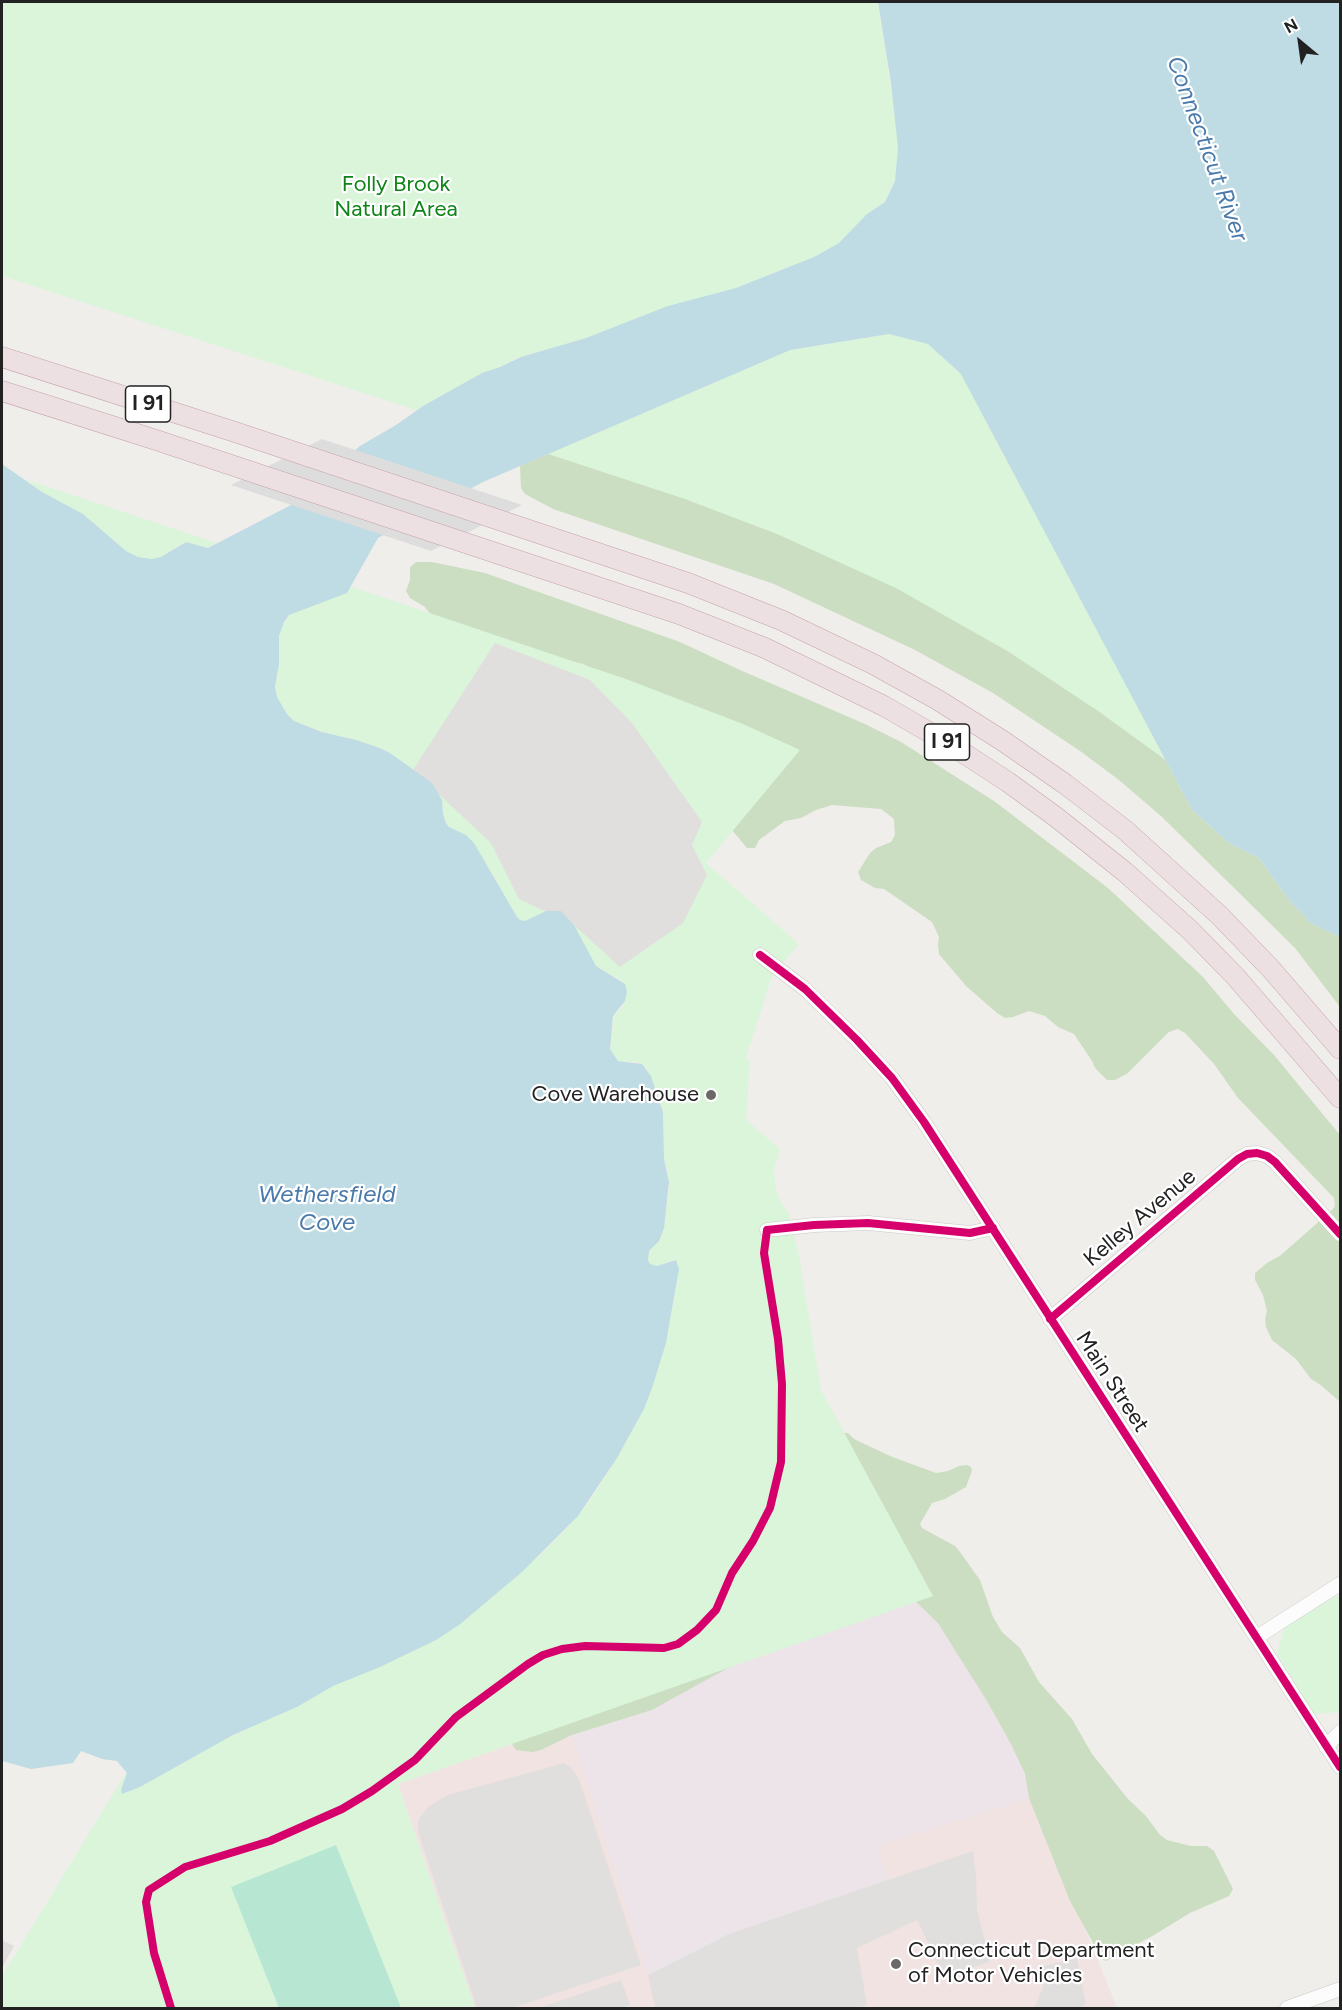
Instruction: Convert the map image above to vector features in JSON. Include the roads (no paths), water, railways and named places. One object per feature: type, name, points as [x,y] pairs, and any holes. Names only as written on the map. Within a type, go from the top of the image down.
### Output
[{"type":"highway","name":"I 91","points":[[2,357],[664,575],[758,610],[858,656],[960,713],[1065,784],[1125,830],[1169,868],[1254,950],[1341,1049]]},
{"type":"highway","name":"I 91","points":[[2,391],[679,614],[738,636],[865,696],[967,754],[1056,817],[1109,859],[1170,912],[1255,997],[1341,1098]]},
{"type":"street","name":"Main Street","points":[[760,955],[805,989],[875,1058],[924,1122],[1341,1767]]},
{"type":"street","name":"Kelley Avenue","points":[[1050,1319],[1238,1159],[1247,1154],[1257,1153],[1275,1162],[1341,1234]]},
{"type":"street","points":[[767,1230],[868,1223],[970,1233],[993,1228]]},
{"type":"street","points":[[1257,1637],[1341,1584]]},
{"type":"street","points":[[1326,1747],[1341,1732]]},
{"type":"street","points":[[1287,2008],[1341,1989]]},
{"type":"water","name":"Wethersfield Cove","points":[[878,2],[1340,2],[1340,937],[1309,922],[1292,904],[1259,858],[1229,843],[1192,810],[961,374],[928,344],[889,334],[790,350],[483,482],[378,538],[347,593],[289,615],[284,622],[279,636],[279,664],[275,687],[277,697],[294,721],[322,732],[380,748],[432,783],[442,800],[446,823],[449,827],[466,835],[474,843],[517,917],[525,921],[546,911],[561,911],[574,925],[596,966],[625,984],[627,992],[625,1001],[613,1016],[610,1049],[618,1061],[642,1064],[651,1076],[663,1112],[664,1159],[669,1182],[664,1228],[659,1241],[649,1251],[648,1260],[650,1264],[657,1266],[676,1260],[679,1269],[666,1343],[644,1409],[617,1458],[578,1516],[522,1572],[459,1625],[436,1640],[380,1667],[333,1686],[297,1707],[233,1735],[140,1787],[122,1794],[121,1790],[127,1773],[117,1761],[102,1759],[81,1751],[73,1763],[31,1769],[2,1761],[2,464],[42,492],[83,514],[126,551],[138,557],[152,559],[161,557],[186,542],[208,548],[293,504],[360,446],[423,406],[482,373],[521,357],[586,338],[668,306],[736,288],[814,257],[839,243],[867,214],[885,202],[895,181],[898,148],[891,83]]},
{"type":"place","name":"Cove Warehouse","points":[[711,1095]]},
{"type":"place","name":"Connecticut Department of Motor Vehicles","points":[[896,1964]]},
{"type":"water label","name":"Connecticut River","points":[[1207,149]]},
{"type":"park label","name":"Folly Brook Natural Area","points":[[396,198]]}]
